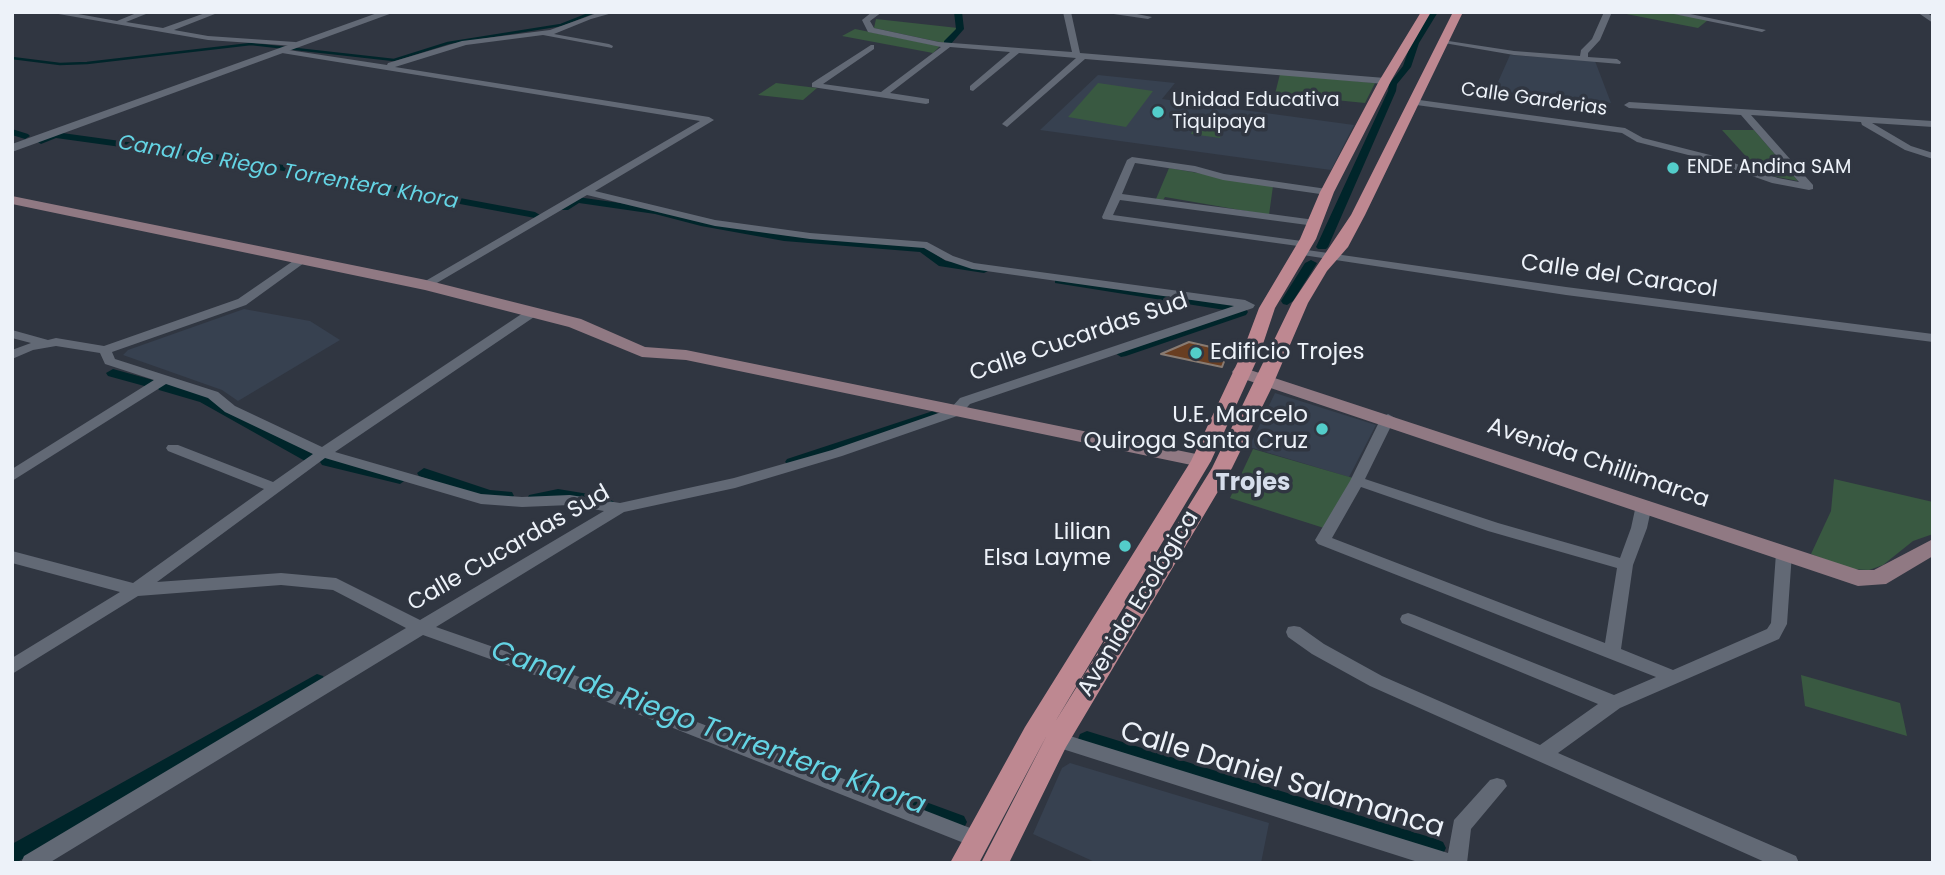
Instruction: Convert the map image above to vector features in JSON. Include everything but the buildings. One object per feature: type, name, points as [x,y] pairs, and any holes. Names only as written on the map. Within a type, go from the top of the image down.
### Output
[{"type":"main road","name":"Avenida Ecológica","points":[[964,863],[1057,740],[1211,464],[1241,372],[1267,308],[1303,248],[1329,187],[1426,12]]},
{"type":"main road","name":"Avenida Ecológica","points":[[995,863],[992,827],[1034,734],[1266,378],[1300,303],[1358,215],[1458,12]]},
{"type":"main road","points":[[12,200],[426,285],[575,323],[642,352],[686,355],[1211,464]]},
{"type":"main road","name":"Avenida Chillimarca","points":[[1241,372],[1388,418],[1784,553],[1869,579],[1878,578],[1933,546]]},
{"type":"street","points":[[52,12],[208,38],[348,52]]},
{"type":"street","points":[[116,22],[147,12]]},
{"type":"street","points":[[165,30],[216,12]]},
{"type":"street","points":[[12,148],[390,12]]},
{"type":"street","points":[[542,34],[585,12]]},
{"type":"street","points":[[383,68],[465,43],[542,34],[611,12]]},
{"type":"street","points":[[878,12],[866,20],[872,30],[948,45],[1080,54],[1385,82]]},
{"type":"street","points":[[1067,12],[1080,54]]},
{"type":"street","points":[[1104,12],[1148,17]]},
{"type":"street","points":[[1584,58],[1584,52],[1596,40],[1608,12]]},
{"type":"street","points":[[1668,12],[1762,30],[1747,18]]},
{"type":"street","points":[[1921,12],[1933,13]]},
{"type":"street","points":[[1921,12],[1933,21]]},
{"type":"street","points":[[542,34],[610,46]]},
{"type":"street","points":[[1442,42],[1514,53],[1617,62]]},
{"type":"street","points":[[885,93],[948,45]]},
{"type":"street","points":[[871,47],[814,85],[885,93],[926,102]]},
{"type":"street","points":[[291,48],[383,68],[401,68],[709,120],[426,285]]},
{"type":"street","points":[[973,88],[1018,50]]},
{"type":"street","points":[[1007,124],[1080,54]]},
{"type":"street","name":"Calle Garderias","points":[[1412,102],[1625,131],[1640,140],[1707,157],[1790,185],[1809,187],[1744,113]]},
{"type":"street","points":[[1629,105],[1864,122],[1933,124]]},
{"type":"street","points":[[1864,122],[1908,148],[1933,156]]},
{"type":"street","points":[[1315,223],[1116,196],[1132,160],[1195,169],[1223,177],[1329,187]]},
{"type":"street","points":[[1270,175],[1329,187]]},
{"type":"street","points":[[586,192],[715,223],[810,236],[927,245],[948,258],[972,266],[1267,308]]},
{"type":"street","name":"Calle del Caracol","points":[[1116,196],[1107,217],[1303,248],[1333,256],[1566,291],[1933,338]]},
{"type":"street","points":[[12,355],[44,343],[56,342],[105,350],[242,302],[300,261]]},
{"type":"street","name":"Calle Cucardas Sud","points":[[31,863],[119,812],[418,627],[620,508],[735,483],[837,453],[956,412],[965,401],[1250,305]]},
{"type":"street","points":[[12,667],[135,590],[323,453],[533,312]]},
{"type":"street","points":[[12,334],[44,343]]},
{"type":"street","points":[[105,350],[110,361],[213,395],[230,409],[323,453],[481,499],[570,500],[620,508]]},
{"type":"street","points":[[12,476],[165,379]]},
{"type":"street","points":[[1388,418],[1357,481],[1323,540],[1671,676]]},
{"type":"street","points":[[173,448],[275,488]]},
{"type":"street","points":[[1357,481],[1493,527],[1625,565]]},
{"type":"street","points":[[1612,651],[1625,565],[1644,505]]},
{"type":"street","points":[[1543,753],[1614,703],[1777,630],[1784,553]]},
{"type":"street","points":[[12,557],[135,590],[281,579],[336,584],[418,627],[992,827]]},
{"type":"street","points":[[1408,619],[1614,703]]},
{"type":"street","points":[[1294,632],[1318,649],[1376,681],[1789,863]]},
{"type":"street","name":"Calle Daniel Salamanca","points":[[1057,740],[1420,858],[1451,863]]},
{"type":"street","points":[[1457,863],[1461,826],[1497,786]]},
{"type":"shaded area","points":[[1510,55],[1595,61],[1611,103],[1494,91]]},
{"type":"shaded area","name":"Unidad Educativa Tiquipaya","points":[[1098,75],[1175,83],[1162,99],[1354,125],[1331,170],[1040,130]]},
{"type":"shaded area","points":[[244,309],[310,321],[340,340],[238,401],[222,390],[123,355],[128,350]]},
{"type":"shaded area","points":[[1275,393],[1376,425],[1349,477],[1249,447]]},
{"type":"shaded area","points":[[1070,763],[1269,823],[1261,863],[1097,863],[1033,834],[1062,768]]},
{"type":"green space","points":[[1616,12],[1665,12],[1708,20],[1698,28]]},
{"type":"green space","points":[[876,19],[958,28],[944,43],[874,28]]},
{"type":"green space","points":[[855,29],[939,47],[933,53],[842,36]]},
{"type":"green space","points":[[1280,74],[1375,83],[1365,103],[1275,94]]},
{"type":"green space","points":[[776,83],[817,88],[803,100],[758,95]]},
{"type":"green space","points":[[1098,83],[1153,91],[1126,127],[1068,117]]},
{"type":"green space","points":[[1198,118],[1226,122],[1220,138],[1191,134]]},
{"type":"green space","points":[[1722,130],[1754,130],[1798,181],[1762,174]]},
{"type":"green space","points":[[1169,168],[1273,186],[1269,215],[1165,197],[1163,200],[1156,199]]},
{"type":"green space","points":[[1253,449],[1353,478],[1327,529],[1230,498]]},
{"type":"green space","points":[[1834,479],[1933,502],[1933,534],[1913,541],[1883,565],[1869,570],[1850,569],[1811,554],[1831,511]]},
{"type":"green space","points":[[1801,675],[1900,703],[1907,736],[1805,706]]},
{"type":"waterway","points":[[12,58],[60,64],[87,63],[251,44],[394,60],[448,43],[561,25],[594,12]]},
{"type":"waterway","name":"Canal de Riego Torrentera Khora","points":[[947,43],[960,29],[958,12]]},
{"type":"waterway","name":"Canal de Riego Torrentera Khora","points":[[1322,247],[1393,84],[1407,67],[1415,43],[1434,12]]},
{"type":"waterway","name":"Canal de Riego Torrentera Khora","points":[[12,132],[25,136]]},
{"type":"waterway","name":"Canal de Riego Torrentera Khora","points":[[41,141],[55,135],[251,162],[535,215]]},
{"type":"waterway","name":"Canal de Riego Torrentera Khora","points":[[564,208],[577,200],[656,211],[701,223],[784,238],[923,249],[943,264],[984,270]]},
{"type":"waterway","name":"Canal de Riego Torrentera Khora","points":[[1287,301],[1311,263]]},
{"type":"waterway","name":"Canal de Riego Torrentera Khora","points":[[1059,281],[1231,307]]},
{"type":"waterway","name":"Canal de Riego Torrentera Khora","points":[[1121,353],[1242,312]]},
{"type":"waterway","name":"Canal de Riego Torrentera Khora","points":[[113,373],[148,383]]},
{"type":"waterway","name":"Canal de Riego Torrentera Khora","points":[[164,387],[205,399],[310,458]]},
{"type":"waterway","name":"Canal de Riego Torrentera Khora","points":[[792,462],[933,415]]},
{"type":"waterway","name":"Canal de Riego Torrentera Khora","points":[[327,462],[400,479]]},
{"type":"waterway","name":"Canal de Riego Torrentera Khora","points":[[424,473],[489,495],[507,496]]},
{"type":"waterway","name":"Canal de Riego Torrentera Khora","points":[[534,499],[558,494],[607,502]]},
{"type":"waterway","name":"Canal de Riego Torrentera Khora","points":[[12,855],[317,681]]},
{"type":"waterway","name":"Canal de Riego Torrentera Khora","points":[[1087,739],[1436,848]]},
{"type":"waterway","name":"Canal de Riego Torrentera Khora","points":[[866,788],[957,822]]},
{"type":"place","name":"Unidad Educativa Tiquipaya","points":[[1158,112]]},
{"type":"place","name":"ENDE Andina SAM","points":[[1673,168]]},
{"type":"place","name":"Edificio Trojes","points":[[1196,353]]},
{"type":"place","name":"U.E. Marcelo Quiroga Santa Cruz","points":[[1322,429]]},
{"type":"place","name":"Lilian Elsa Layme","points":[[1125,546]]},
{"type":"district","name":"Trojes","points":[[1253,484]]}]
